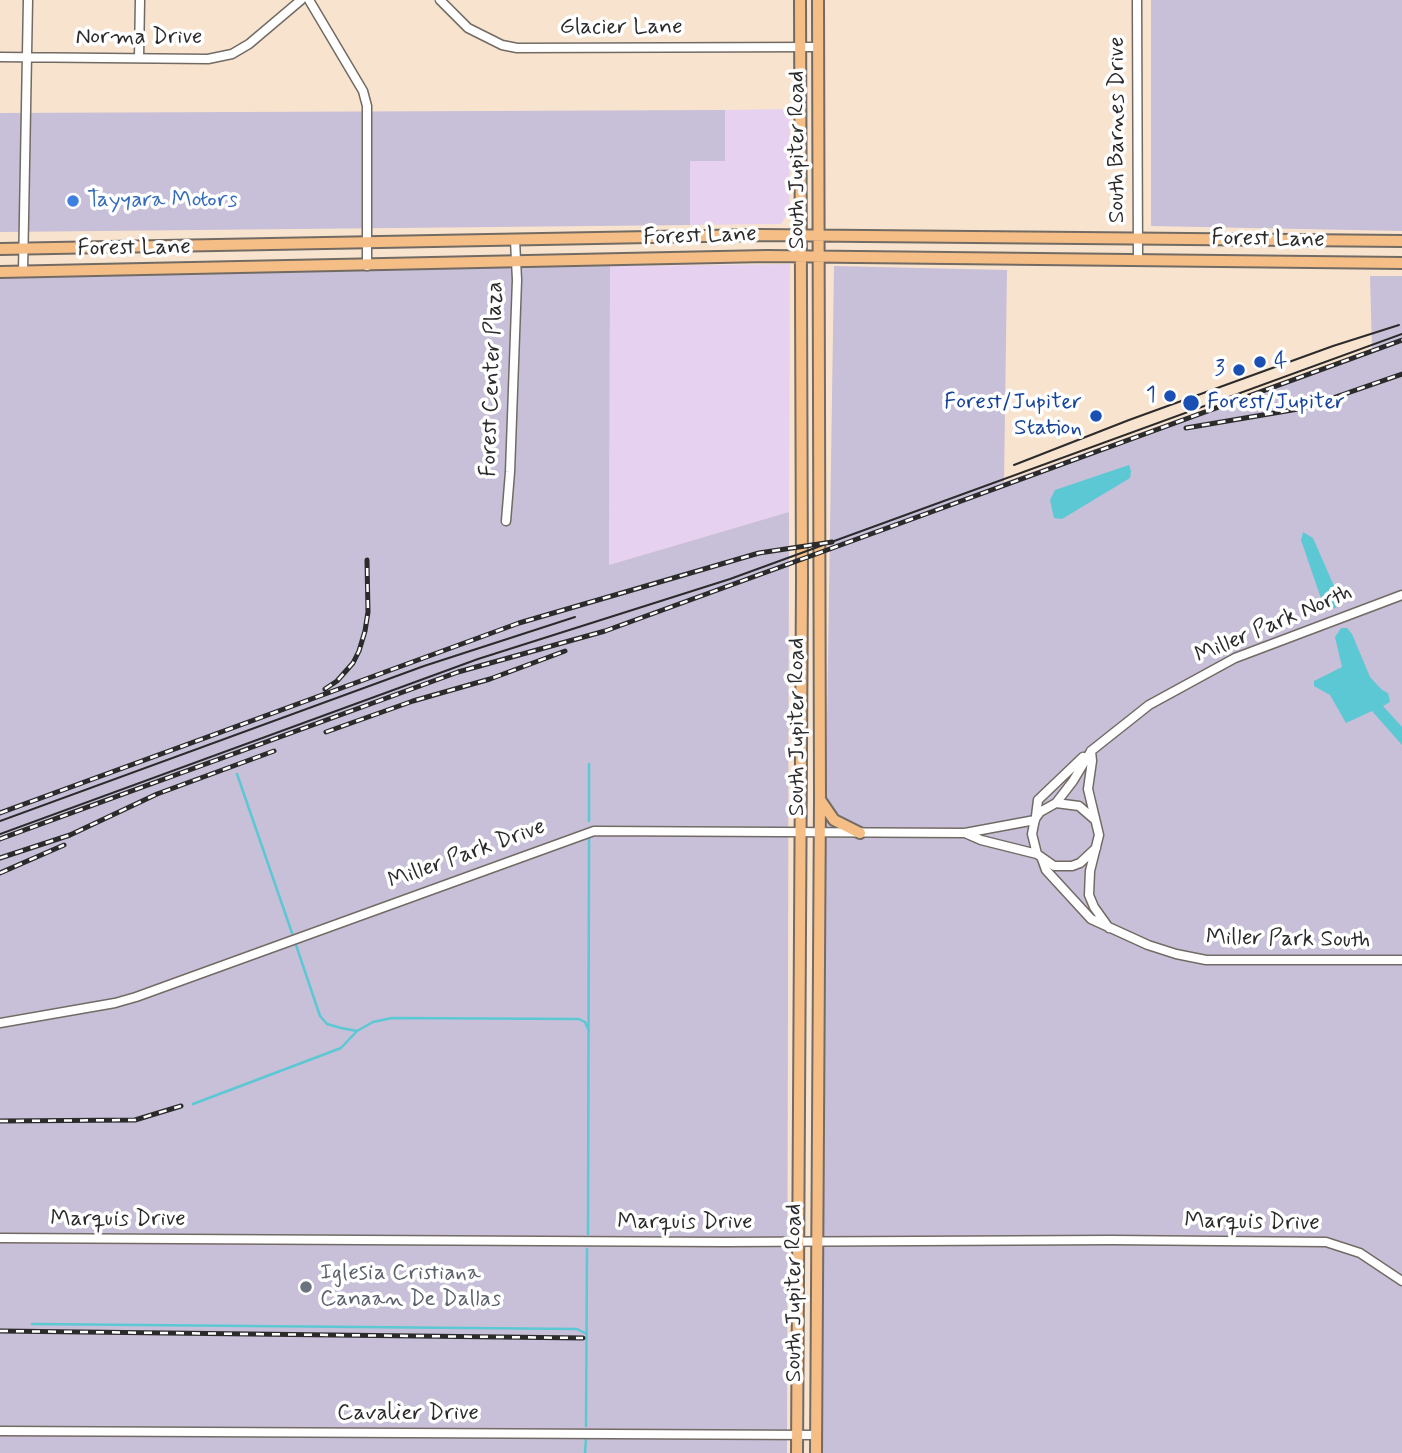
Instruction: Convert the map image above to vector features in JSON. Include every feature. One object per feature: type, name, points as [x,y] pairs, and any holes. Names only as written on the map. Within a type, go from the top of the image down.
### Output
[{"type":"main road","name":"South Jupiter Road","points":[[797,1453],[802,668],[800,0]]},
{"type":"main road","name":"South Jupiter Road","points":[[816,1453],[820,798],[818,0]]},
{"type":"main road","name":"Forest Lane","points":[[0,248],[800,236],[1402,241]]},
{"type":"main road","points":[[1253,240],[1254,261]]},
{"type":"main road","points":[[1357,241],[1357,262]]},
{"type":"main road","points":[[207,245],[207,269]]},
{"type":"main road","name":"Forest Lane","points":[[0,272],[801,257],[1402,263]]},
{"type":"main road","points":[[802,428],[820,428]]},
{"type":"main road","points":[[802,668],[819,668]]},
{"type":"main road","points":[[820,798],[834,820],[860,833]]},
{"type":"main road","points":[[800,1036],[817,1037]]},
{"type":"street","points":[[23,272],[28,0]]},
{"type":"street","points":[[139,58],[140,0]]},
{"type":"street","name":"Norma Drive","points":[[0,57],[208,59],[232,54],[249,44],[301,0]]},
{"type":"street","points":[[309,0],[363,91],[367,106],[367,266]]},
{"type":"street","name":"Glacier Lane","points":[[440,0],[468,28],[502,45],[517,48],[819,47]]},
{"type":"street","name":"South Barnes Drive","points":[[1137,0],[1138,260]]},
{"type":"street","name":"Forest Center Plaza","points":[[506,521],[517,263],[515,240]]},
{"type":"street","name":"Miller Park North","points":[[965,833],[1035,819],[1047,807],[1056,803],[1091,751],[1149,705],[1235,658],[1402,594]]},
{"type":"street","points":[[1039,856],[1032,841],[1038,800],[1091,751]]},
{"type":"street","points":[[1091,751],[1088,789],[1100,835],[1090,871],[1089,895],[1110,929]]},
{"type":"street","points":[[1056,803],[1079,806],[1096,821]]},
{"type":"street","name":"Miller Park Drive","points":[[0,1023],[136,997],[593,831],[965,833]]},
{"type":"street","points":[[965,833],[1039,856],[1054,866],[1072,866],[1088,858],[1096,848]]},
{"type":"street","name":"Miller Park South","points":[[1039,856],[1046,870],[1091,919],[1148,945],[1206,961],[1402,960]]},
{"type":"street","name":"Marquis Drive","points":[[0,1238],[1326,1242],[1360,1253],[1402,1281]]},
{"type":"street","name":"Cavalier Drive","points":[[0,1431],[816,1435]]},
{"type":"shaded area","points":[[1151,0],[1402,0],[1402,231],[1151,226]]},
{"type":"shaded area","points":[[790,109],[789,212],[781,224],[690,225],[690,161],[725,161],[725,110]]},
{"type":"shaded area","points":[[725,110],[725,161],[690,161],[690,225],[0,232],[0,113]]},
{"type":"shaded area","points":[[790,264],[789,512],[609,565],[610,266]]},
{"type":"shaded area","points":[[610,266],[609,565],[789,512],[787,1453],[0,1453],[0,272]]},
{"type":"shaded area","points":[[834,266],[1007,270],[1004,482],[1372,349],[1370,276],[1402,276],[1402,1453],[821,1453],[826,792]]},
{"type":"water","points":[[1129,465],[1130,478],[1062,519],[1054,518],[1050,500],[1055,490]]},
{"type":"water","points":[[1303,532],[1313,538],[1341,602],[1335,608],[1325,610],[1301,540]]},
{"type":"water","points":[[1341,628],[1347,628],[1352,634],[1370,677],[1388,693],[1390,702],[1383,706],[1402,727],[1402,745],[1372,711],[1346,723],[1330,695],[1314,686],[1314,681],[1342,667],[1335,637]]},
{"type":"waterway","points":[[589,764],[589,821]]},
{"type":"waterway","points":[[237,774],[292,933]]},
{"type":"waterway","points":[[588,1234],[589,838]]},
{"type":"waterway","points":[[296,945],[320,1016],[327,1024],[357,1031],[373,1022],[392,1018],[579,1019],[585,1022],[589,1031]]},
{"type":"waterway","points":[[193,1104],[341,1048],[357,1031]]},
{"type":"waterway","points":[[586,1426],[587,1249]]},
{"type":"waterway","points":[[32,1324],[577,1329],[587,1334]]},
{"type":"waterway","points":[[585,1453],[586,1439]]},
{"type":"tram line","points":[[1014,465],[1129,420],[1399,325]]},
{"type":"tram line","points":[[0,834],[478,659],[730,579],[1402,334]]},
{"type":"tram line","points":[[0,821],[424,666],[575,617]]},
{"type":"railway","points":[[0,839],[458,672],[605,631],[1402,340]]},
{"type":"railway","points":[[1186,428],[1304,408],[1402,374]]},
{"type":"railway","points":[[0,813],[519,623],[759,553],[832,542]]},
{"type":"railway","points":[[325,689],[337,681],[353,663],[359,651],[368,612],[367,560]]},
{"type":"railway","points":[[326,732],[413,701],[490,679],[565,651]]},
{"type":"railway","points":[[0,858],[70,835],[157,794],[274,751]]},
{"type":"railway","points":[[0,873],[64,845]]},
{"type":"railway","points":[[0,1121],[135,1120],[181,1106]]},
{"type":"railway","points":[[0,1331],[583,1338]]},
{"type":"place","name":"Tayyara Motors","points":[[73,201]]},
{"type":"place","name":"4","points":[[1260,362]]},
{"type":"place","name":"3","points":[[1239,370]]},
{"type":"place","name":"1","points":[[1170,396]]},
{"type":"place","name":"Forest/Jupiter","points":[[1191,403]]},
{"type":"place","name":"Forest/Jupiter Station","points":[[1096,416]]},
{"type":"place","name":"Iglesia Cristiana Canaan De Dallas","points":[[306,1287]]}]
